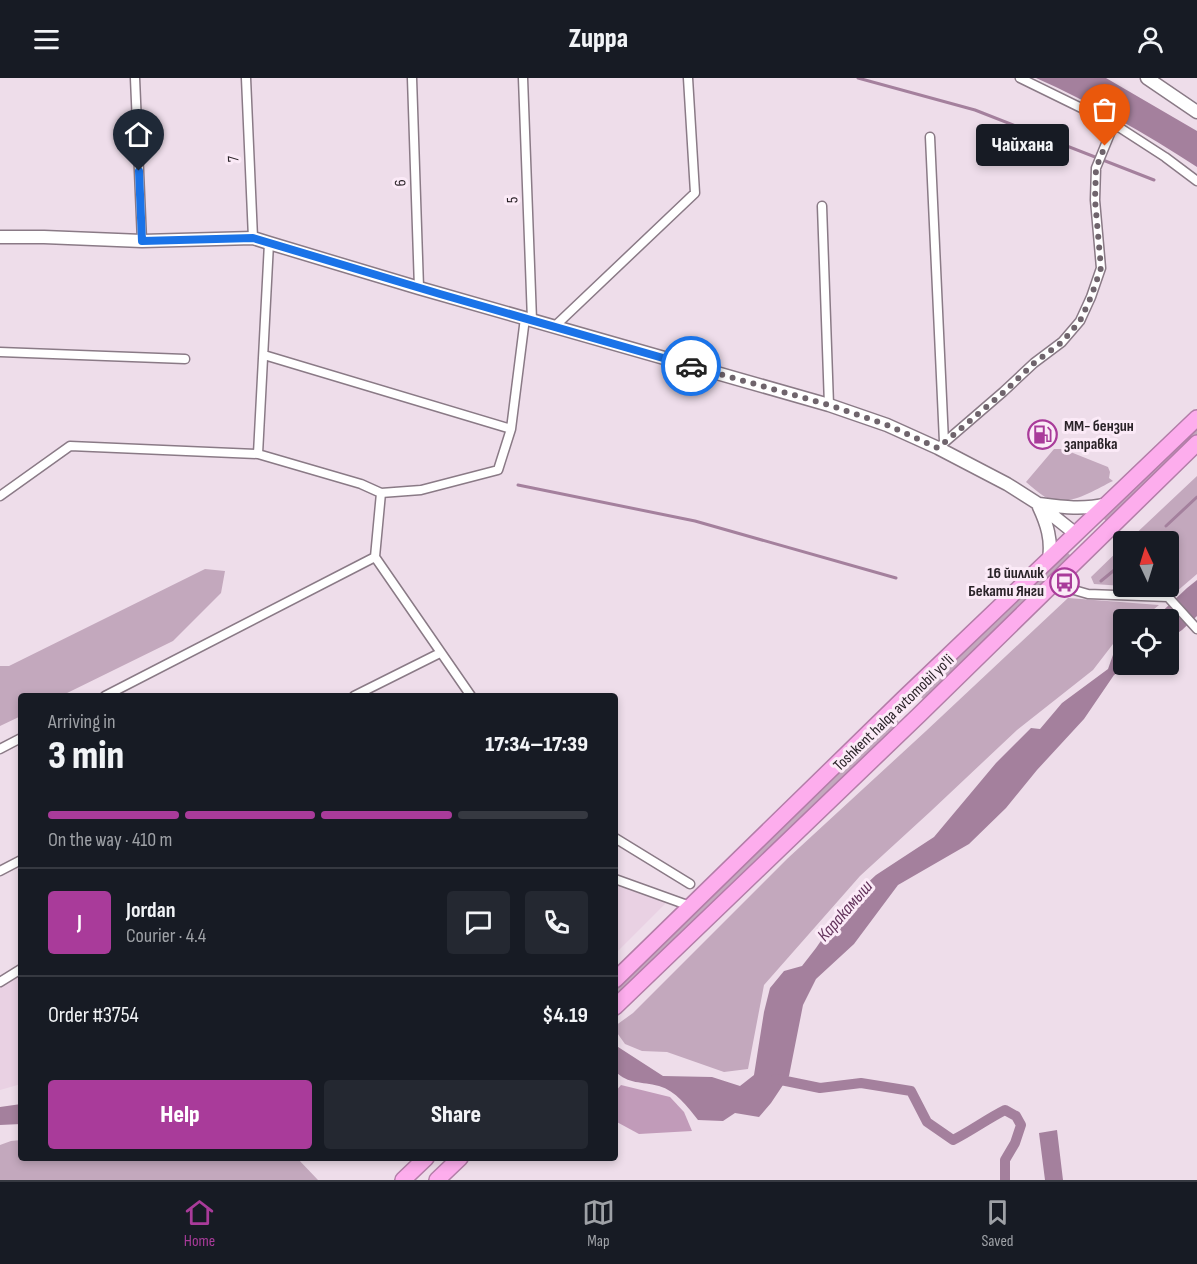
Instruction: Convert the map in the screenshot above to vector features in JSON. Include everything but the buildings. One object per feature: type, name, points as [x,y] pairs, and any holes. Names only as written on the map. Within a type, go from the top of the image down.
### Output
[{"type":"highway","name":"Toshkent halqa avtomobil yo'li","points":[[618,977],[903,699],[1197,418]]},
{"type":"highway","name":"Toshkent halqa avtomobil yo'li","points":[[618,1004],[919,715],[1197,443]]},
{"type":"highway","points":[[1076,534],[1090,548]]},
{"type":"highway","points":[[903,699],[919,715]]},
{"type":"highway","points":[[403,1180],[423,1161]]},
{"type":"highway","points":[[437,1180],[457,1161]]},
{"type":"street","points":[[135,78],[142,241]]},
{"type":"street","name":"7","points":[[246,78],[253,238]]},
{"type":"street","name":"6","points":[[412,78],[419,288]]},
{"type":"street","name":"5","points":[[381,492],[421,490],[498,470],[511,429],[529,319],[524,78]]},
{"type":"street","points":[[554,327],[695,193],[688,78]]},
{"type":"street","points":[[1020,78],[1114,124],[1197,181]]},
{"type":"street","points":[[1147,78],[1197,112]]},
{"type":"street","points":[[941,445],[1004,392],[1034,363],[1062,342],[1080,321],[1101,268],[1095,200],[1096,168],[1114,124]]},
{"type":"street","points":[[930,137],[941,445]]},
{"type":"street","points":[[822,206],[829,405]]},
{"type":"street","points":[[0,237],[142,241],[253,238],[829,405],[887,425],[941,445],[1037,503],[1076,534]]},
{"type":"street","points":[[258,454],[269,243]]},
{"type":"street","points":[[0,352],[185,359]]},
{"type":"street","points":[[264,355],[511,429]]},
{"type":"street","points":[[0,496],[70,446],[258,454],[381,492],[375,557],[469,693]]},
{"type":"street","points":[[1037,503],[1082,508],[1107,504]]},
{"type":"street","points":[[1037,503],[1049,536],[1049,559]]},
{"type":"street","points":[[111,693],[375,557]]},
{"type":"street","points":[[1053,584],[1088,594],[1168,597],[1197,629]]},
{"type":"street","points":[[360,693],[440,653]]},
{"type":"street","points":[[0,749],[18,740]]},
{"type":"street","points":[[618,840],[690,884]]},
{"type":"street","points":[[0,871],[18,862]]},
{"type":"street","points":[[618,880],[690,906]]},
{"type":"street","points":[[0,982],[18,971]]},
{"type":"shaded area","points":[[1197,428],[1197,437],[1108,523],[1104,519]]},
{"type":"shaded area","points":[[1054,449],[1063,449],[1108,467],[1109,478],[1113,481],[1071,500],[1053,500],[1045,497],[1026,482]]},
{"type":"shaded area","points":[[1197,476],[1197,574],[1179,589],[1179,531],[1139,531]]},
{"type":"shaded area","points":[[1067,552],[1072,557],[923,699],[919,695]]},
{"type":"shaded area","points":[[1113,556],[1113,585],[1094,584],[1091,577]]},
{"type":"shaded area","points":[[205,569],[225,571],[221,593],[173,641],[67,693],[18,693],[18,717],[0,726],[0,666],[9,666]]},
{"type":"shaded area","points":[[1068,598],[1159,605],[1154,609],[1113,609],[1113,644],[1093,670],[1017,730],[860,876],[764,985],[748,1069],[724,1072],[667,1052],[642,1051],[625,1044],[618,1034],[618,1024],[633,1013],[788,858]]},
{"type":"shaded area","points":[[894,717],[899,722],[618,995],[618,985]]},
{"type":"shaded area","points":[[618,886],[666,903],[618,951]]},
{"type":"shaded area","points":[[18,965],[18,1085],[0,1090],[0,976]]},
{"type":"shaded area","points":[[621,1085],[670,1097],[684,1112],[692,1131],[639,1134],[618,1123],[618,1088]]},
{"type":"shaded area","points":[[18,1140],[18,1161],[300,1161],[318,1180],[0,1180],[0,1145]]},
{"type":"water","points":[[1036,78],[1106,78],[1197,131],[1197,167],[1118,119]]},
{"type":"water","points":[[1197,580],[1197,616],[1179,632],[1179,609],[1165,609]]},
{"type":"water","name":"Каракамыш","points":[[1113,655],[1114,675],[1084,719],[1006,808],[969,844],[898,885],[854,944],[816,979],[803,1005],[789,1076],[759,1117],[735,1113],[723,1121],[698,1120],[671,1091],[659,1086],[630,1081],[618,1073],[618,1047],[663,1076],[712,1077],[740,1086],[754,1075],[770,988],[784,971],[802,966],[849,900],[876,875],[934,837],[996,763],[1031,728],[1040,729],[1062,703],[1108,669]]},
{"type":"water","points":[[18,1104],[18,1124],[0,1125],[0,1107]]},
{"type":"water","points":[[1057,1130],[1063,1180],[1045,1180],[1039,1133]]},
{"type":"waterway","points":[[858,78],[975,110],[1154,180]]},
{"type":"waterway","points":[[518,485],[695,521],[896,578]]},
{"type":"waterway","points":[[1166,526],[1197,497]]},
{"type":"waterway","points":[[1101,581],[1113,571]]},
{"type":"waterway","points":[[776,1079],[820,1088],[861,1083],[911,1091],[927,1122],[953,1140],[1005,1110],[1016,1116],[1021,1125],[1015,1143],[1005,1160],[1005,1180]]},
{"type":"way so far","points":[[691,366],[829,405],[887,425],[938,448],[1004,392],[1034,363],[1062,342],[1080,321],[1101,268],[1095,200],[1096,168],[1105,146]]},
{"type":"place","name":"Чайхана","points":[[1105,146]]},
{"type":"place","name":"ММ- бензин заправка","points":[[1043,435]]},
{"type":"place","name":"16 йиллик Бекати Янги","points":[[1065,582]]},
{"type":"route","points":[[139,171],[142,241],[253,238],[691,366]]}]
